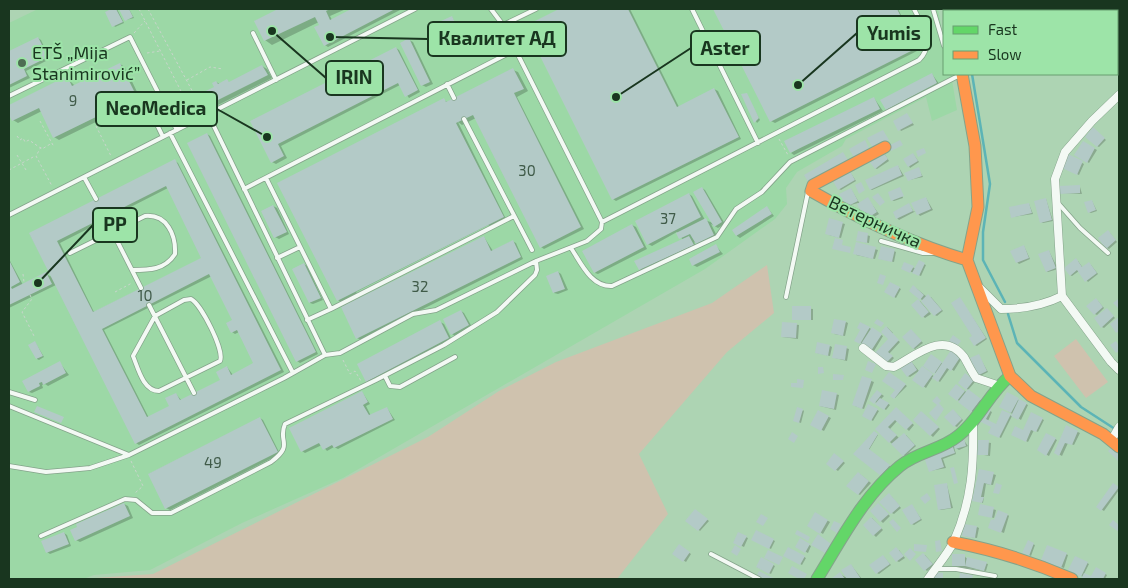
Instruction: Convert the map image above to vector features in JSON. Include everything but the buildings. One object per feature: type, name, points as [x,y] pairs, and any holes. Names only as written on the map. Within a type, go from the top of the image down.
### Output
[{"type":"street","points":[[960,75],[975,146],[978,207],[967,260],[972,278],[1010,376],[1031,396],[1103,434],[1115,444],[1119,427]]},
{"type":"street","points":[[1119,95],[1092,121],[1065,152],[1055,179],[1062,296],[1119,370]]},
{"type":"street","name":"Ветерничка","points":[[885,147],[813,185],[810,189],[856,217],[942,253],[967,260]]},
{"type":"street","points":[[972,278],[1001,309],[1019,309],[1048,303],[1062,296]]},
{"type":"street","points":[[863,348],[886,366],[894,367],[927,346],[941,344],[964,356],[976,378],[997,384]]},
{"type":"street","points":[[817,579],[848,531],[880,488],[901,465],[958,436],[997,384],[1010,376]]},
{"type":"street","points":[[928,579],[953,542],[970,499],[974,460],[973,418]]},
{"type":"street","points":[[953,542],[993,550],[1034,562],[1072,579]]},
{"type":"lane","points":[[9,216],[415,9]]},
{"type":"lane","points":[[503,25],[536,9]]},
{"type":"lane","points":[[692,9],[758,143]]},
{"type":"lane","points":[[602,222],[920,60],[925,54],[927,41],[914,9]]},
{"type":"lane","points":[[933,9],[943,43]]},
{"type":"lane","points":[[9,466],[46,472],[69,470],[98,466],[128,455],[293,373],[325,355],[340,353],[413,314],[436,310],[536,261],[571,248],[596,235],[601,229],[602,222],[494,10]]},
{"type":"lane","points":[[253,33],[276,80]]},
{"type":"lane","points":[[9,96],[130,37],[177,130]]},
{"type":"lane","points":[[244,189],[515,50]]},
{"type":"lane","points":[[571,248],[594,282],[602,286],[612,286],[717,236],[736,209],[762,192],[790,162],[960,75]]},
{"type":"lane","points":[[447,84],[454,98]]},
{"type":"lane","points":[[150,110],[163,137]]},
{"type":"lane","points":[[206,115],[325,355]]},
{"type":"lane","points":[[464,119],[532,250]]},
{"type":"lane","points":[[170,133],[293,373]]},
{"type":"lane","points":[[84,177],[96,199]]},
{"type":"lane","points":[[266,178],[331,309]]},
{"type":"lane","points":[[786,297],[805,200],[810,189]]},
{"type":"lane","points":[[1057,201],[1080,228],[1108,253]]},
{"type":"lane","points":[[70,253],[146,216],[154,215],[163,219],[176,244],[172,260],[151,270],[132,270]]},
{"type":"lane","points":[[308,320],[514,216]]},
{"type":"lane","points":[[105,217],[141,288]]},
{"type":"lane","points":[[881,241],[923,253],[942,253]]},
{"type":"lane","points":[[277,258],[300,247]]},
{"type":"lane","points":[[42,536],[125,499],[131,498],[152,514],[170,513],[271,462],[282,453],[285,446],[282,430],[285,424],[385,376],[497,312],[535,275],[537,270],[536,261]]},
{"type":"lane","points":[[191,299],[200,307],[222,356],[216,364],[159,391],[151,390],[145,384],[133,356],[155,316],[184,300],[191,299]]},
{"type":"lane","points":[[149,304],[194,393]]},
{"type":"lane","points":[[385,376],[390,386],[400,387],[455,357]]},
{"type":"lane","points":[[9,392],[35,400]]},
{"type":"lane","points":[[9,406],[128,455]]},
{"type":"lane","points":[[203,410],[206,416]]},
{"type":"lane","points":[[711,554],[759,579]]},
{"type":"lane","points":[[934,570],[956,569],[995,576]]},
{"type":"path","points":[[138,9],[186,101]]},
{"type":"path","points":[[148,9],[195,96]]},
{"type":"path","points":[[130,37],[145,21]]},
{"type":"path","points":[[139,55],[160,50]]},
{"type":"path","points":[[186,80],[210,68],[223,69]]},
{"type":"path","points":[[145,100],[158,93]]},
{"type":"path","points":[[142,94],[150,110]]},
{"type":"path","points":[[198,102],[206,115]]},
{"type":"path","points":[[189,106],[196,120]]},
{"type":"path","points":[[40,121],[54,147]]},
{"type":"path","points":[[96,126],[114,161]]},
{"type":"path","points":[[777,134],[789,157]]},
{"type":"path","points":[[18,136],[20,140],[23,138],[25,142],[29,140],[42,149],[52,143]]},
{"type":"path","points":[[9,170],[36,156],[41,147]]},
{"type":"path","points":[[17,155],[26,170]]},
{"type":"path","points":[[36,156],[55,191]]},
{"type":"path","points":[[23,274],[24,282]]},
{"type":"path","points":[[115,292],[137,281]]},
{"type":"path","points":[[30,295],[32,299],[22,312],[35,338]]},
{"type":"path","points":[[340,353],[350,374],[356,371],[363,386]]},
{"type":"path","points":[[128,455],[143,486],[131,498]]},
{"type":"shaded area","points":[[38,9],[938,9],[943,36],[943,75],[951,75],[957,110],[932,121],[926,97],[846,139],[842,146],[797,172],[786,188],[787,204],[775,219],[705,269],[343,478],[242,523],[150,570],[94,575],[83,579],[9,579],[9,23]]},
{"type":"shaded area","points":[[767,265],[774,313],[727,352],[639,454],[668,514],[617,579],[80,579],[153,574],[428,437],[499,391],[556,362],[712,303]]},
{"type":"shaded area","points":[[1076,339],[1108,382],[1086,398],[1054,356]]},
{"type":"waterway","points":[[972,75],[990,184],[983,232],[983,260],[1005,302]]},
{"type":"waterway","points":[[1008,314],[1017,343],[1081,407],[1115,429]]},
{"type":"traffic: fast","points":[[817,579],[844,534],[875,490],[907,461],[944,445],[958,436],[1010,376]]},
{"type":"traffic: slow","points":[[962,75],[975,146],[978,207],[967,260],[1010,376],[1031,396],[1103,434],[1119,447]]},
{"type":"traffic: slow","points":[[885,147],[813,185],[811,191],[887,230],[967,260]]},
{"type":"traffic: slow","points":[[953,542],[1014,557],[1072,579]]},
{"type":"place","name":"IRIN","points":[[272,31]]},
{"type":"place","name":"Квалитет АД","points":[[330,37]]},
{"type":"place","name":"ETŠ „Mija Stanimirović”","points":[[22,63]]},
{"type":"place","name":"Yumis","points":[[798,85]]},
{"type":"place","name":"Aster","points":[[616,97]]},
{"type":"place","name":"NeoMedica","points":[[267,137]]},
{"type":"place","name":"PP","points":[[38,283]]}]
